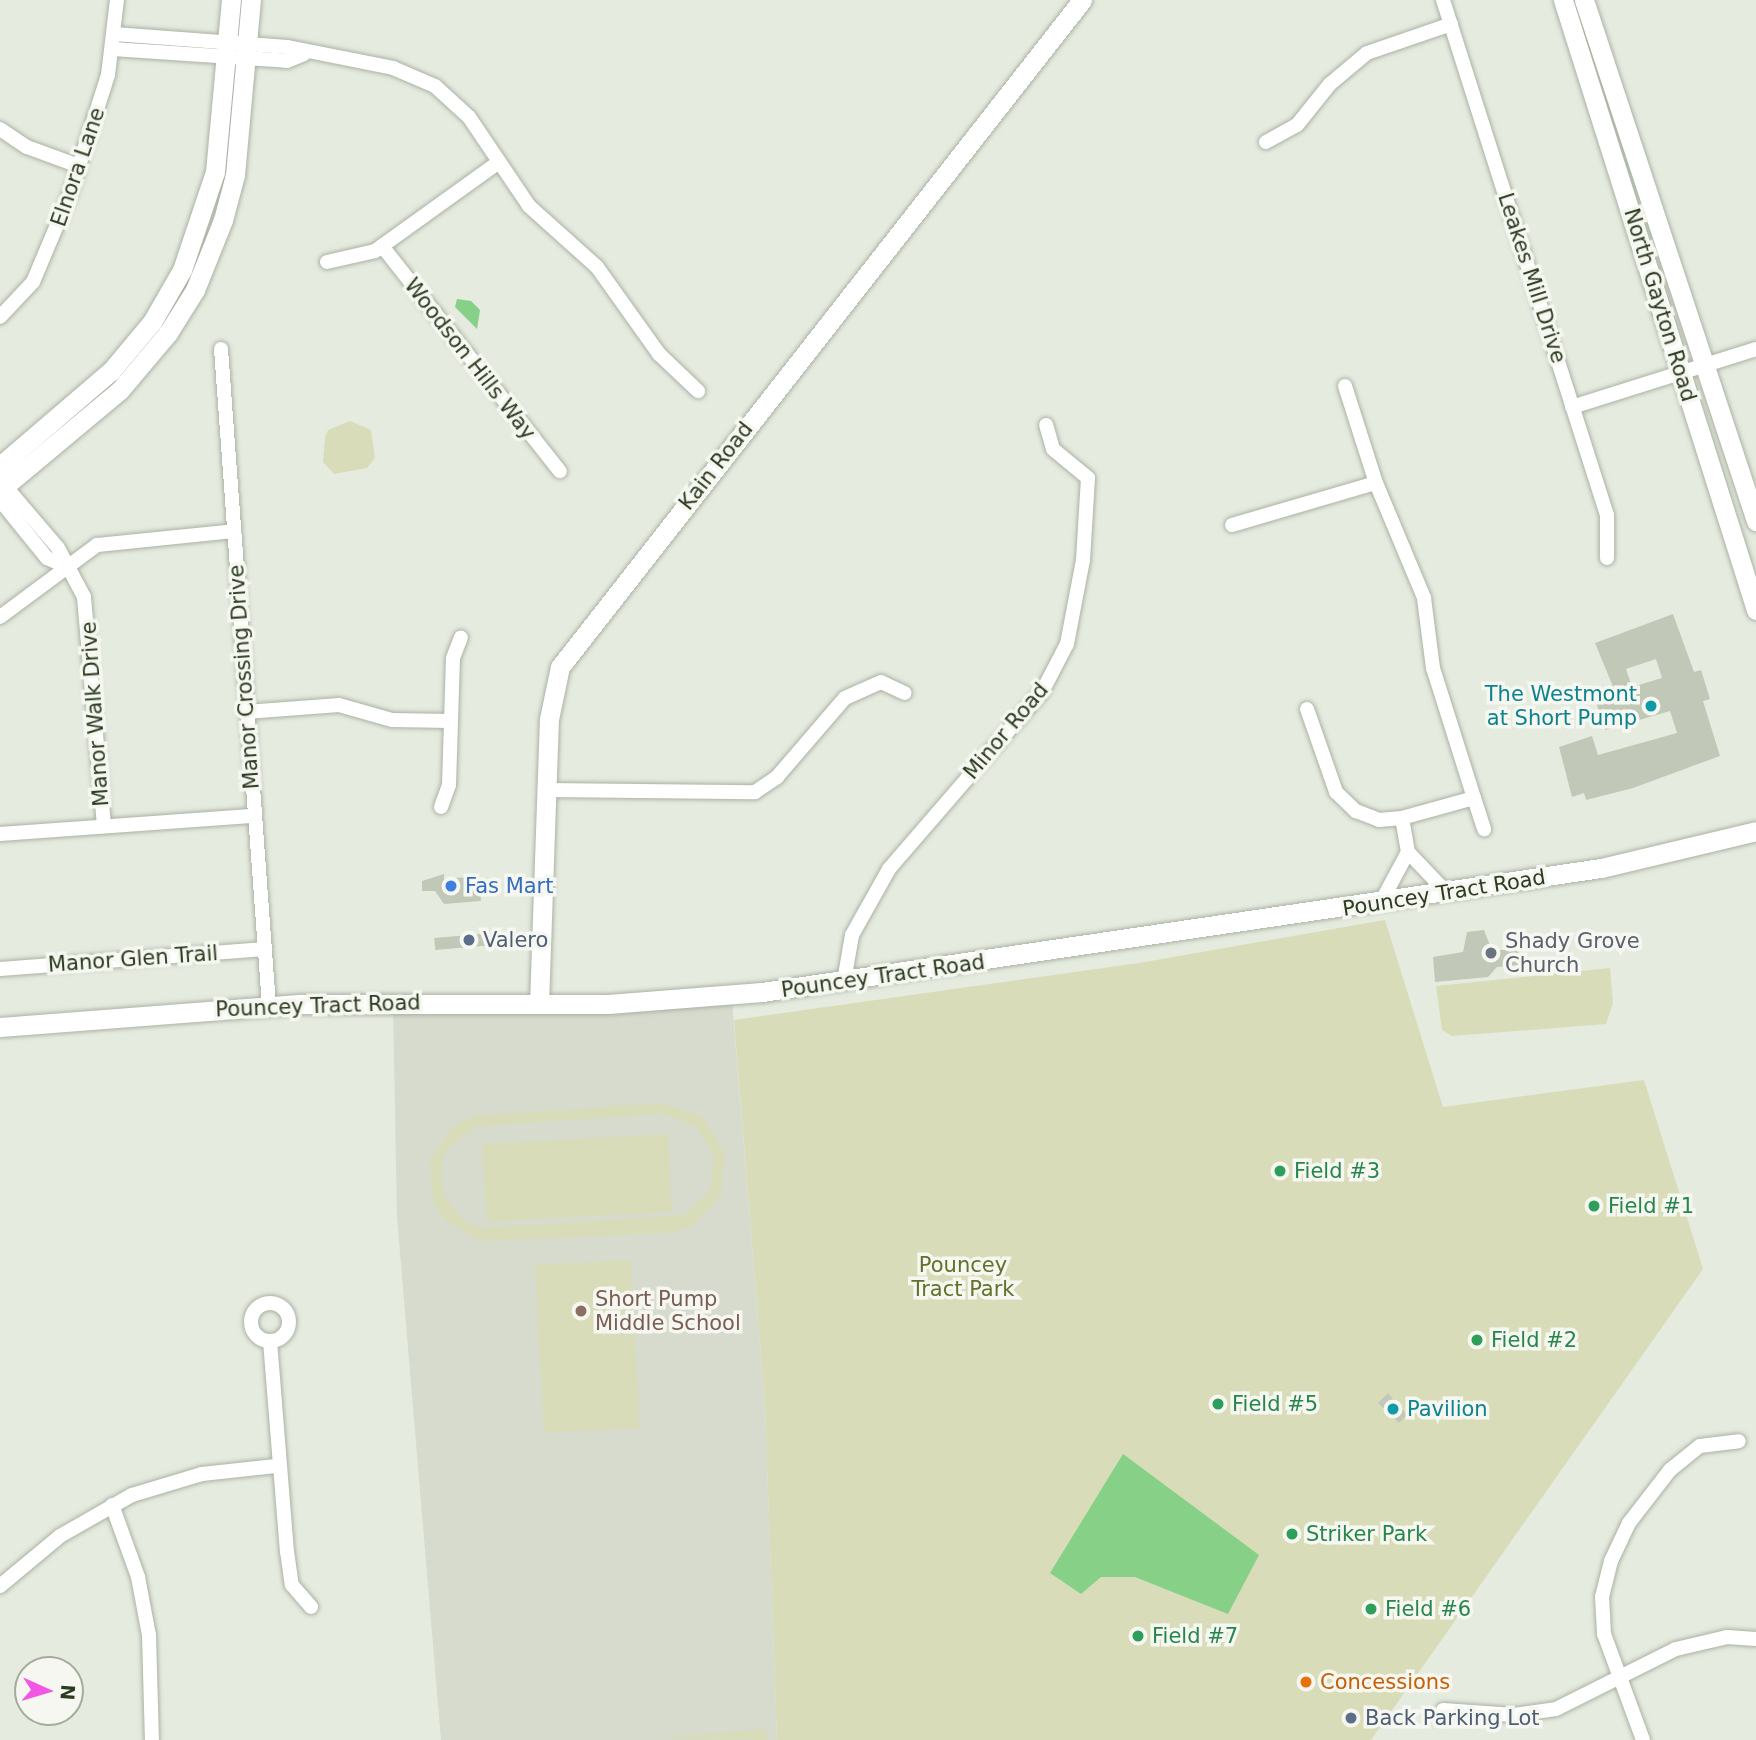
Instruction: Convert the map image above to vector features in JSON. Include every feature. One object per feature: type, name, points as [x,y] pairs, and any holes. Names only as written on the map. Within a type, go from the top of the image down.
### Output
[{"type":"main road","points":[[0,466],[97,385],[138,339],[171,290],[199,230],[213,182],[231,0]]},
{"type":"main road","points":[[1,489],[120,390],[169,333],[195,290],[230,198],[251,0]]},
{"type":"main road","name":"Kain Road","points":[[539,1004],[551,695],[566,657],[1082,0]]},
{"type":"main road","name":"North Gayton Road","points":[[1563,0],[1756,610]]},
{"type":"main road","name":"North Gayton Road","points":[[1584,0],[1756,522]]},
{"type":"main road","name":"Pouncey Tract Road","points":[[0,1027],[269,1006],[539,1004],[692,999],[844,981],[1380,904],[1601,869],[1756,831]]},
{"type":"street","name":"Elnora Lane","points":[[0,317],[33,282],[79,166],[113,49],[117,0]]},
{"type":"street","name":"Leakes Mill Drive","points":[[1443,0],[1609,524],[1607,558]]},
{"type":"street","points":[[1266,142],[1297,125],[1330,84],[1367,53],[1451,24]]},
{"type":"street","points":[[114,34],[247,52],[287,61],[304,54],[393,68],[435,86],[468,117],[529,206],[597,267],[659,354],[698,391]]},
{"type":"street","points":[[113,49],[227,50]]},
{"type":"street","points":[[0,129],[27,147],[79,166]]},
{"type":"street","points":[[327,262],[358,259],[382,246],[499,162]]},
{"type":"street","name":"Woodson Hills Way","points":[[382,246],[560,471]]},
{"type":"street","name":"Manor Crossing Drive","points":[[221,349],[269,1006]]},
{"type":"street","points":[[1572,407],[1756,349]]},
{"type":"street","points":[[1345,386],[1376,483],[1424,598],[1433,668],[1484,829]]},
{"type":"street","name":"Minor Road","points":[[844,981],[852,935],[889,869],[1035,701],[1067,645],[1083,560],[1088,478],[1053,449],[1046,425]]},
{"type":"street","points":[[1232,525],[1376,483]]},
{"type":"street","name":"Manor Walk Drive","points":[[1,489],[58,548],[64,566],[89,614],[104,826]]},
{"type":"street","points":[[0,617],[64,566],[97,545],[234,531]]},
{"type":"street","points":[[441,807],[449,785],[453,658],[461,637]]},
{"type":"street","points":[[547,790],[755,792],[777,777],[845,698],[881,682],[905,693]]},
{"type":"street","points":[[246,712],[339,705],[392,720],[451,721]]},
{"type":"street","points":[[1307,709],[1336,792],[1356,811],[1379,820],[1402,818],[1474,798]]},
{"type":"street","points":[[0,834],[254,816]]},
{"type":"street","points":[[1402,818],[1408,852],[1447,893]]},
{"type":"street","points":[[1380,904],[1408,852]]},
{"type":"street","name":"Manor Glen Trail","points":[[0,969],[265,949]]},
{"type":"street","points":[[270,1341],[276,1466],[292,1585],[311,1607]]},
{"type":"street","points":[[1643,1740],[1604,1634],[1602,1597],[1611,1560],[1629,1523],[1670,1470],[1700,1446],[1739,1441]]},
{"type":"street","points":[[0,1586],[60,1536],[112,1505],[202,1474],[276,1466]]},
{"type":"street","points":[[112,1505],[144,1603],[152,1667],[152,1740]]},
{"type":"street","points":[[1443,1710],[1514,1714],[1556,1709],[1703,1640],[1756,1639]]},
{"type":"shaded area","points":[[457,299],[471,301],[480,310],[477,329],[455,307]]},
{"type":"shaded area","name":"Short Pump Middle School","points":[[732,1000],[765,1405],[777,1740],[441,1740],[397,1217],[393,1004]]},
{"type":"shaded area","points":[[1123,1454],[1259,1555],[1228,1614],[1135,1577],[1101,1577],[1081,1594],[1050,1573]]},
{"type":"green space","points":[[350,421],[371,430],[375,458],[367,468],[334,474],[323,462],[325,437],[328,430]]},
{"type":"green space","name":"Pouncey Tract Park","points":[[1385,920],[1443,1107],[1644,1080],[1703,1269],[1371,1740],[777,1740],[765,1405],[734,1020],[1139,963]]},
{"type":"green space","points":[[1610,968],[1613,1003],[1606,1024],[1452,1036],[1442,1030],[1436,986]]},
{"type":"green space","points":[[662,1103],[703,1117],[725,1154],[721,1196],[691,1227],[670,1233],[480,1241],[444,1220],[433,1202],[430,1160],[454,1126],[472,1116]],"holes":[[[663,1114],[696,1126],[714,1155],[710,1190],[685,1215],[481,1228],[465,1221],[444,1195],[442,1161],[450,1146],[477,1126]]]},
{"type":"green space","points":[[668,1134],[672,1212],[486,1222],[482,1144]]},
{"type":"green space","points":[[631,1260],[640,1428],[544,1433],[535,1265]]},
{"type":"green space","points":[[767,1729],[767,1740],[651,1738]]},
{"type":"building","name":"The Westmont at Short Pump","points":[[1673,614],[1694,672],[1701,670],[1710,699],[1703,701],[1720,756],[1633,788],[1586,800],[1584,793],[1572,797],[1559,747],[1592,736],[1598,755],[1677,733],[1670,711],[1605,730],[1594,696],[1614,689],[1595,643]],"holes":[[[1656,659],[1662,678],[1632,687],[1626,669]]]},
{"type":"building","name":"Fas Mart","points":[[444,874],[444,879],[479,876],[481,901],[444,904],[435,891],[422,891],[422,881]]},
{"type":"building","name":"Shady Grove Church","points":[[1484,930],[1492,951],[1519,948],[1520,965],[1497,967],[1488,977],[1435,982],[1433,957],[1463,952],[1467,932]]},
{"type":"building","name":"Valero","points":[[504,932],[505,944],[435,950],[434,938]]},
{"type":"building","name":"Pavilion","points":[[1388,1393],[1407,1415],[1399,1423],[1378,1403]]},
{"type":"place","name":"The Westmont at Short Pump","points":[[1651,706]]},
{"type":"place","name":"Fas Mart","points":[[451,886]]},
{"type":"place","name":"Valero","points":[[469,940]]},
{"type":"place","name":"Shady Grove Church","points":[[1491,953]]},
{"type":"place","name":"Field #3","points":[[1280,1171]]},
{"type":"place","name":"Field #1","points":[[1594,1206]]},
{"type":"place","name":"Short Pump Middle School","points":[[581,1311]]},
{"type":"place","name":"Field #2","points":[[1477,1340]]},
{"type":"place","name":"Field #5","points":[[1218,1404]]},
{"type":"place","name":"Pavilion","points":[[1393,1409]]},
{"type":"place","name":"Striker Park","points":[[1292,1534]]},
{"type":"place","name":"Field #6","points":[[1371,1609]]},
{"type":"place","name":"Field #7","points":[[1138,1636]]},
{"type":"place","name":"Concessions","points":[[1306,1682]]},
{"type":"place","name":"Back Parking Lot","points":[[1351,1718]]}]
